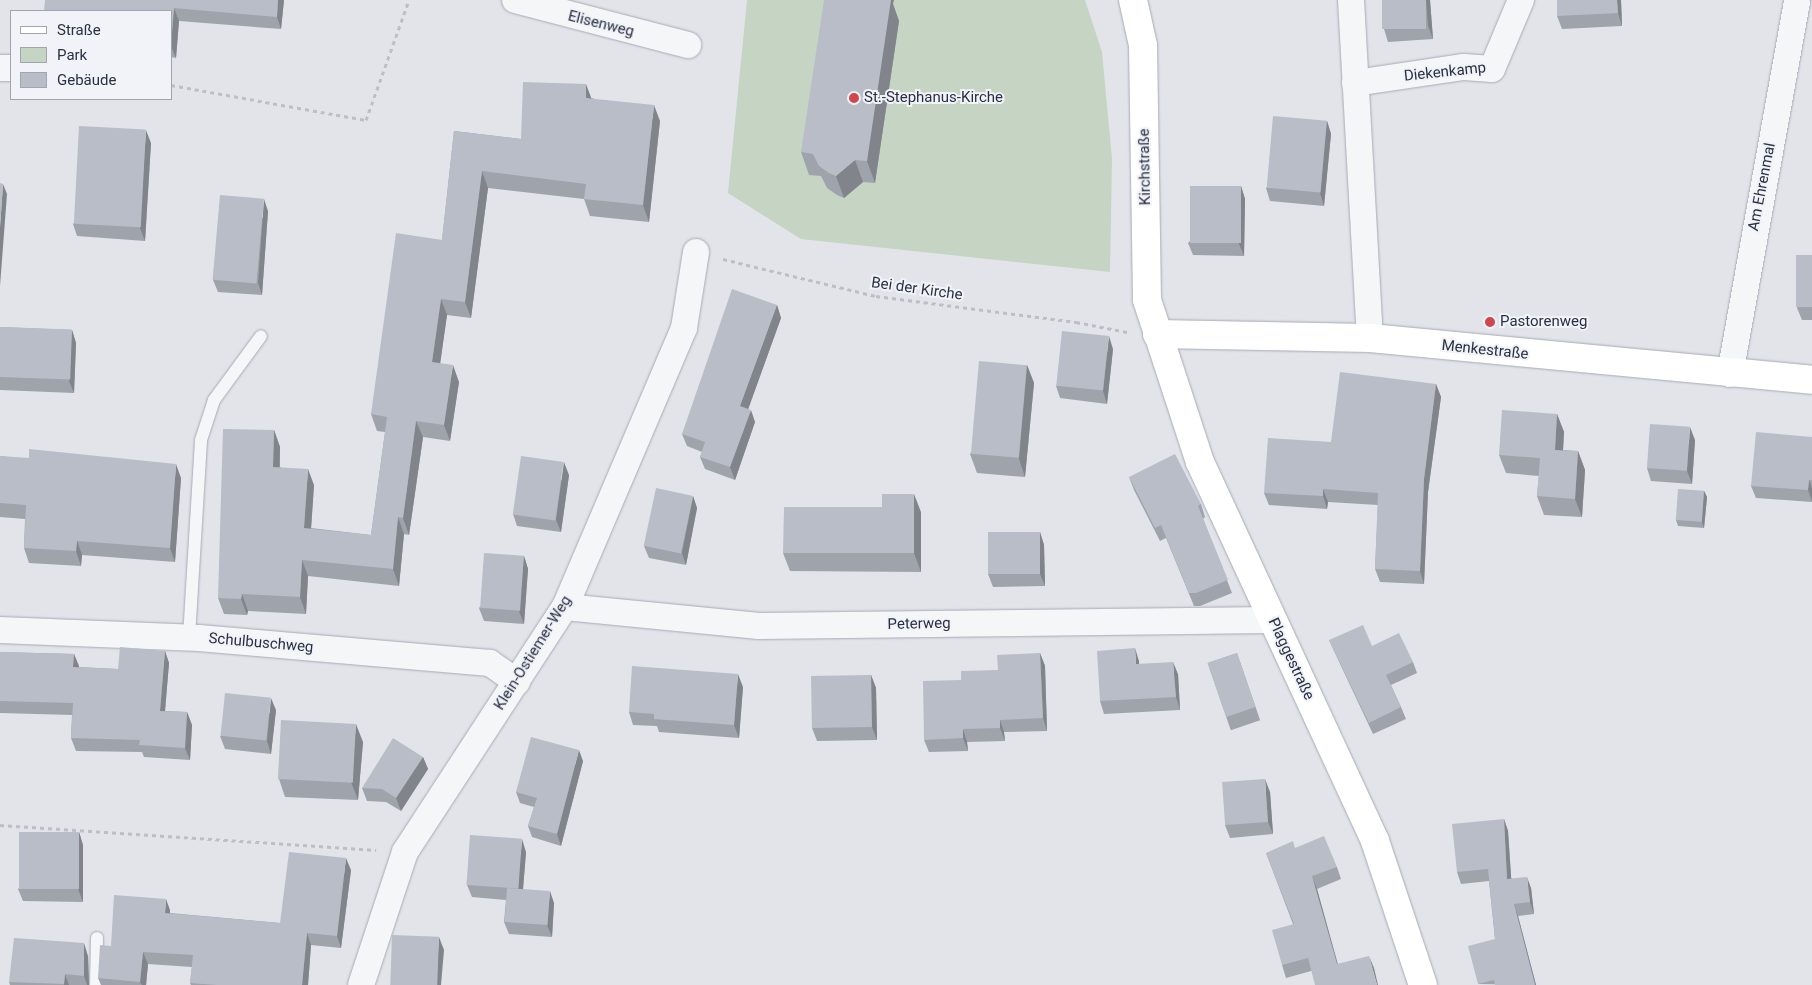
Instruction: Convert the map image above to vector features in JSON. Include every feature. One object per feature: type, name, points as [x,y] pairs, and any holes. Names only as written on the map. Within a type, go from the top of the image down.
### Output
[{"type":"street","name":"Kirchstraße","points":[[1133,0],[1143,45],[1147,300],[1157,334]]},
{"type":"street","points":[[1350,0],[1370,338]]},
{"type":"street","name":"Diekenkamp","points":[[1355,83],[1464,67],[1492,69],[1521,0]]},
{"type":"street","name":"Am Ehrenmal","points":[[1730,374],[1797,0]]},
{"type":"street","name":"Elisenweg","points":[[523,2],[688,45]]},
{"type":"street","name":"Klein-Ostiemer-Weg","points":[[361,985],[405,852],[565,607],[684,328],[696,252]]},
{"type":"street","name":"Menkestraße","points":[[1157,334],[1370,338],[1730,374],[1812,380]]},
{"type":"street","name":"Plaggestraße","points":[[1157,334],[1200,462],[1375,841],[1423,985]]},
{"type":"street","name":"Peterweg","points":[[565,607],[758,626],[1273,620]]},
{"type":"street","name":"Schulbuschweg","points":[[0,630],[189,637],[490,663],[516,682]]},
{"type":"lane","points":[[189,637],[201,440],[214,400],[260,336]]},
{"type":"lane","points":[[96,985],[97,938]]},
{"type":"path","points":[[172,85],[366,120],[409,0]]},
{"type":"path","name":"Bei der Kirche","points":[[696,252],[876,296],[1076,322],[1129,332]]},
{"type":"path","points":[[0,824],[405,852]]},
{"type":"green space","points":[[747,0],[1085,0],[1102,52],[1112,159],[1110,272],[801,239],[728,193]]},
{"type":"building","points":[[45,0],[278,0],[277,17],[174,8],[172,31],[172,10],[44,10]]},
{"type":"building","name":"St.-Stephanus-Kirche","points":[[824,0],[891,0],[867,161],[855,160],[836,176],[819,166],[813,154],[801,152]]},
{"type":"building","points":[[1382,0],[1426,0],[1426,29],[1382,29]]},
{"type":"building","points":[[1557,0],[1617,0],[1618,13],[1557,16]]},
{"type":"building","points":[[523,82],[586,84],[586,98],[654,105],[643,205],[584,199],[586,184],[482,171],[465,302],[441,299],[432,362],[453,365],[444,425],[416,421],[403,518],[398,517],[393,569],[302,560],[300,597],[242,594],[241,599],[218,598],[223,429],[274,430],[273,467],[308,469],[304,528],[371,535],[387,417],[371,414],[396,233],[442,240],[454,131],[521,139]]},
{"type":"building","points":[[1273,116],[1327,121],[1321,192],[1267,188]]},
{"type":"building","points":[[79,126],[146,130],[141,227],[74,224]]},
{"type":"building","points":[[0,183],[3,184],[0,227]]},
{"type":"building","points":[[1190,186],[1241,186],[1241,243],[1190,243]]},
{"type":"building","points":[[220,195],[264,199],[256,284],[213,280]]},
{"type":"building","points":[[1796,255],[1812,255],[1812,307],[1796,307]]},
{"type":"building","points":[[732,289],[777,305],[740,406],[751,410],[730,467],[700,457],[705,442],[682,434]]},
{"type":"building","points":[[0,327],[72,330],[70,379],[0,377]]},
{"type":"building","points":[[1062,331],[1109,336],[1103,391],[1056,386]]},
{"type":"building","points":[[979,361],[1027,365],[1019,458],[971,454]]},
{"type":"building","points":[[1340,372],[1436,384],[1424,479],[1420,571],[1375,569],[1378,493],[1323,489],[1323,496],[1264,493],[1268,438],[1331,442]]},
{"type":"building","points":[[1502,410],[1557,414],[1555,450],[1578,451],[1575,499],[1537,496],[1540,458],[1499,455]]},
{"type":"building","points":[[1650,424],[1690,427],[1687,471],[1647,468]]},
{"type":"building","points":[[1756,432],[1812,437],[1812,480],[1809,480],[1808,490],[1751,486]]},
{"type":"building","points":[[29,449],[176,464],[170,548],[77,541],[76,551],[24,548],[26,505],[0,503],[0,456],[29,458]]},
{"type":"building","points":[[1175,454],[1201,504],[1198,506],[1228,580],[1196,593],[1189,593],[1161,525],[1155,528],[1129,477]]},
{"type":"building","points":[[521,456],[564,462],[555,520],[513,514]]},
{"type":"building","points":[[656,488],[693,496],[681,554],[644,546]]},
{"type":"building","points":[[1678,489],[1704,491],[1702,522],[1676,520]]},
{"type":"building","points":[[882,494],[914,494],[914,553],[783,553],[784,507],[882,507]]},
{"type":"building","points":[[988,532],[1040,532],[1040,574],[988,574]]},
{"type":"building","points":[[484,553],[524,556],[520,611],[480,608]]},
{"type":"building","points":[[1363,625],[1372,646],[1399,633],[1413,662],[1386,675],[1401,707],[1369,723],[1329,640]]},
{"type":"building","points":[[120,647],[165,651],[160,711],[187,712],[185,748],[139,745],[140,740],[71,738],[73,703],[0,701],[0,652],[74,654],[73,667],[118,669]]},
{"type":"building","points":[[1135,648],[1136,664],[1173,662],[1176,697],[1100,701],[1097,651]]},
{"type":"building","points":[[1040,653],[1043,718],[1000,720],[1000,728],[963,729],[963,738],[924,740],[923,681],[961,680],[961,671],[998,670],[997,655]]},
{"type":"building","points":[[1237,653],[1256,707],[1226,717],[1208,663]]},
{"type":"building","points":[[632,666],[738,674],[734,725],[654,719],[654,714],[629,712]]},
{"type":"building","points":[[871,675],[872,727],[812,728],[811,676]]},
{"type":"building","points":[[225,693],[271,698],[266,741],[221,736]]},
{"type":"building","points":[[281,720],[356,724],[353,783],[278,779]]},
{"type":"building","points":[[531,737],[579,750],[557,834],[528,826],[537,798],[516,792]]},
{"type":"building","points":[[393,738],[423,757],[396,798],[382,789],[362,788]]},
{"type":"building","points":[[1265,779],[1268,822],[1225,825],[1222,782]]},
{"type":"building","points":[[1504,819],[1507,879],[1527,877],[1530,902],[1514,904],[1535,985],[1495,985],[1494,980],[1478,984],[1468,946],[1495,939],[1488,869],[1457,872],[1452,824]]},
{"type":"building","points":[[19,832],[79,832],[79,889],[19,889]]},
{"type":"building","points":[[470,835],[522,839],[518,889],[467,885]]},
{"type":"building","points":[[1324,836],[1337,867],[1312,876],[1337,964],[1369,956],[1377,985],[1315,985],[1308,958],[1282,965],[1272,930],[1294,924],[1266,853],[1293,841],[1295,848]]},
{"type":"building","points":[[289,852],[346,858],[337,936],[307,933],[302,985],[217,985],[190,983],[193,955],[143,952],[140,982],[98,978],[100,945],[111,946],[114,895],[166,899],[165,913],[280,923]]},
{"type":"building","points":[[507,888],[550,891],[548,925],[505,922]]},
{"type":"building","points":[[392,935],[439,937],[437,985],[390,985]]},
{"type":"building","points":[[14,938],[84,943],[84,976],[65,974],[64,984],[9,982]]},
{"type":"place","name":"St.-Stephanus-Kirche","points":[[854,98]]},
{"type":"place","name":"Pastorenweg","points":[[1490,322]]}]
